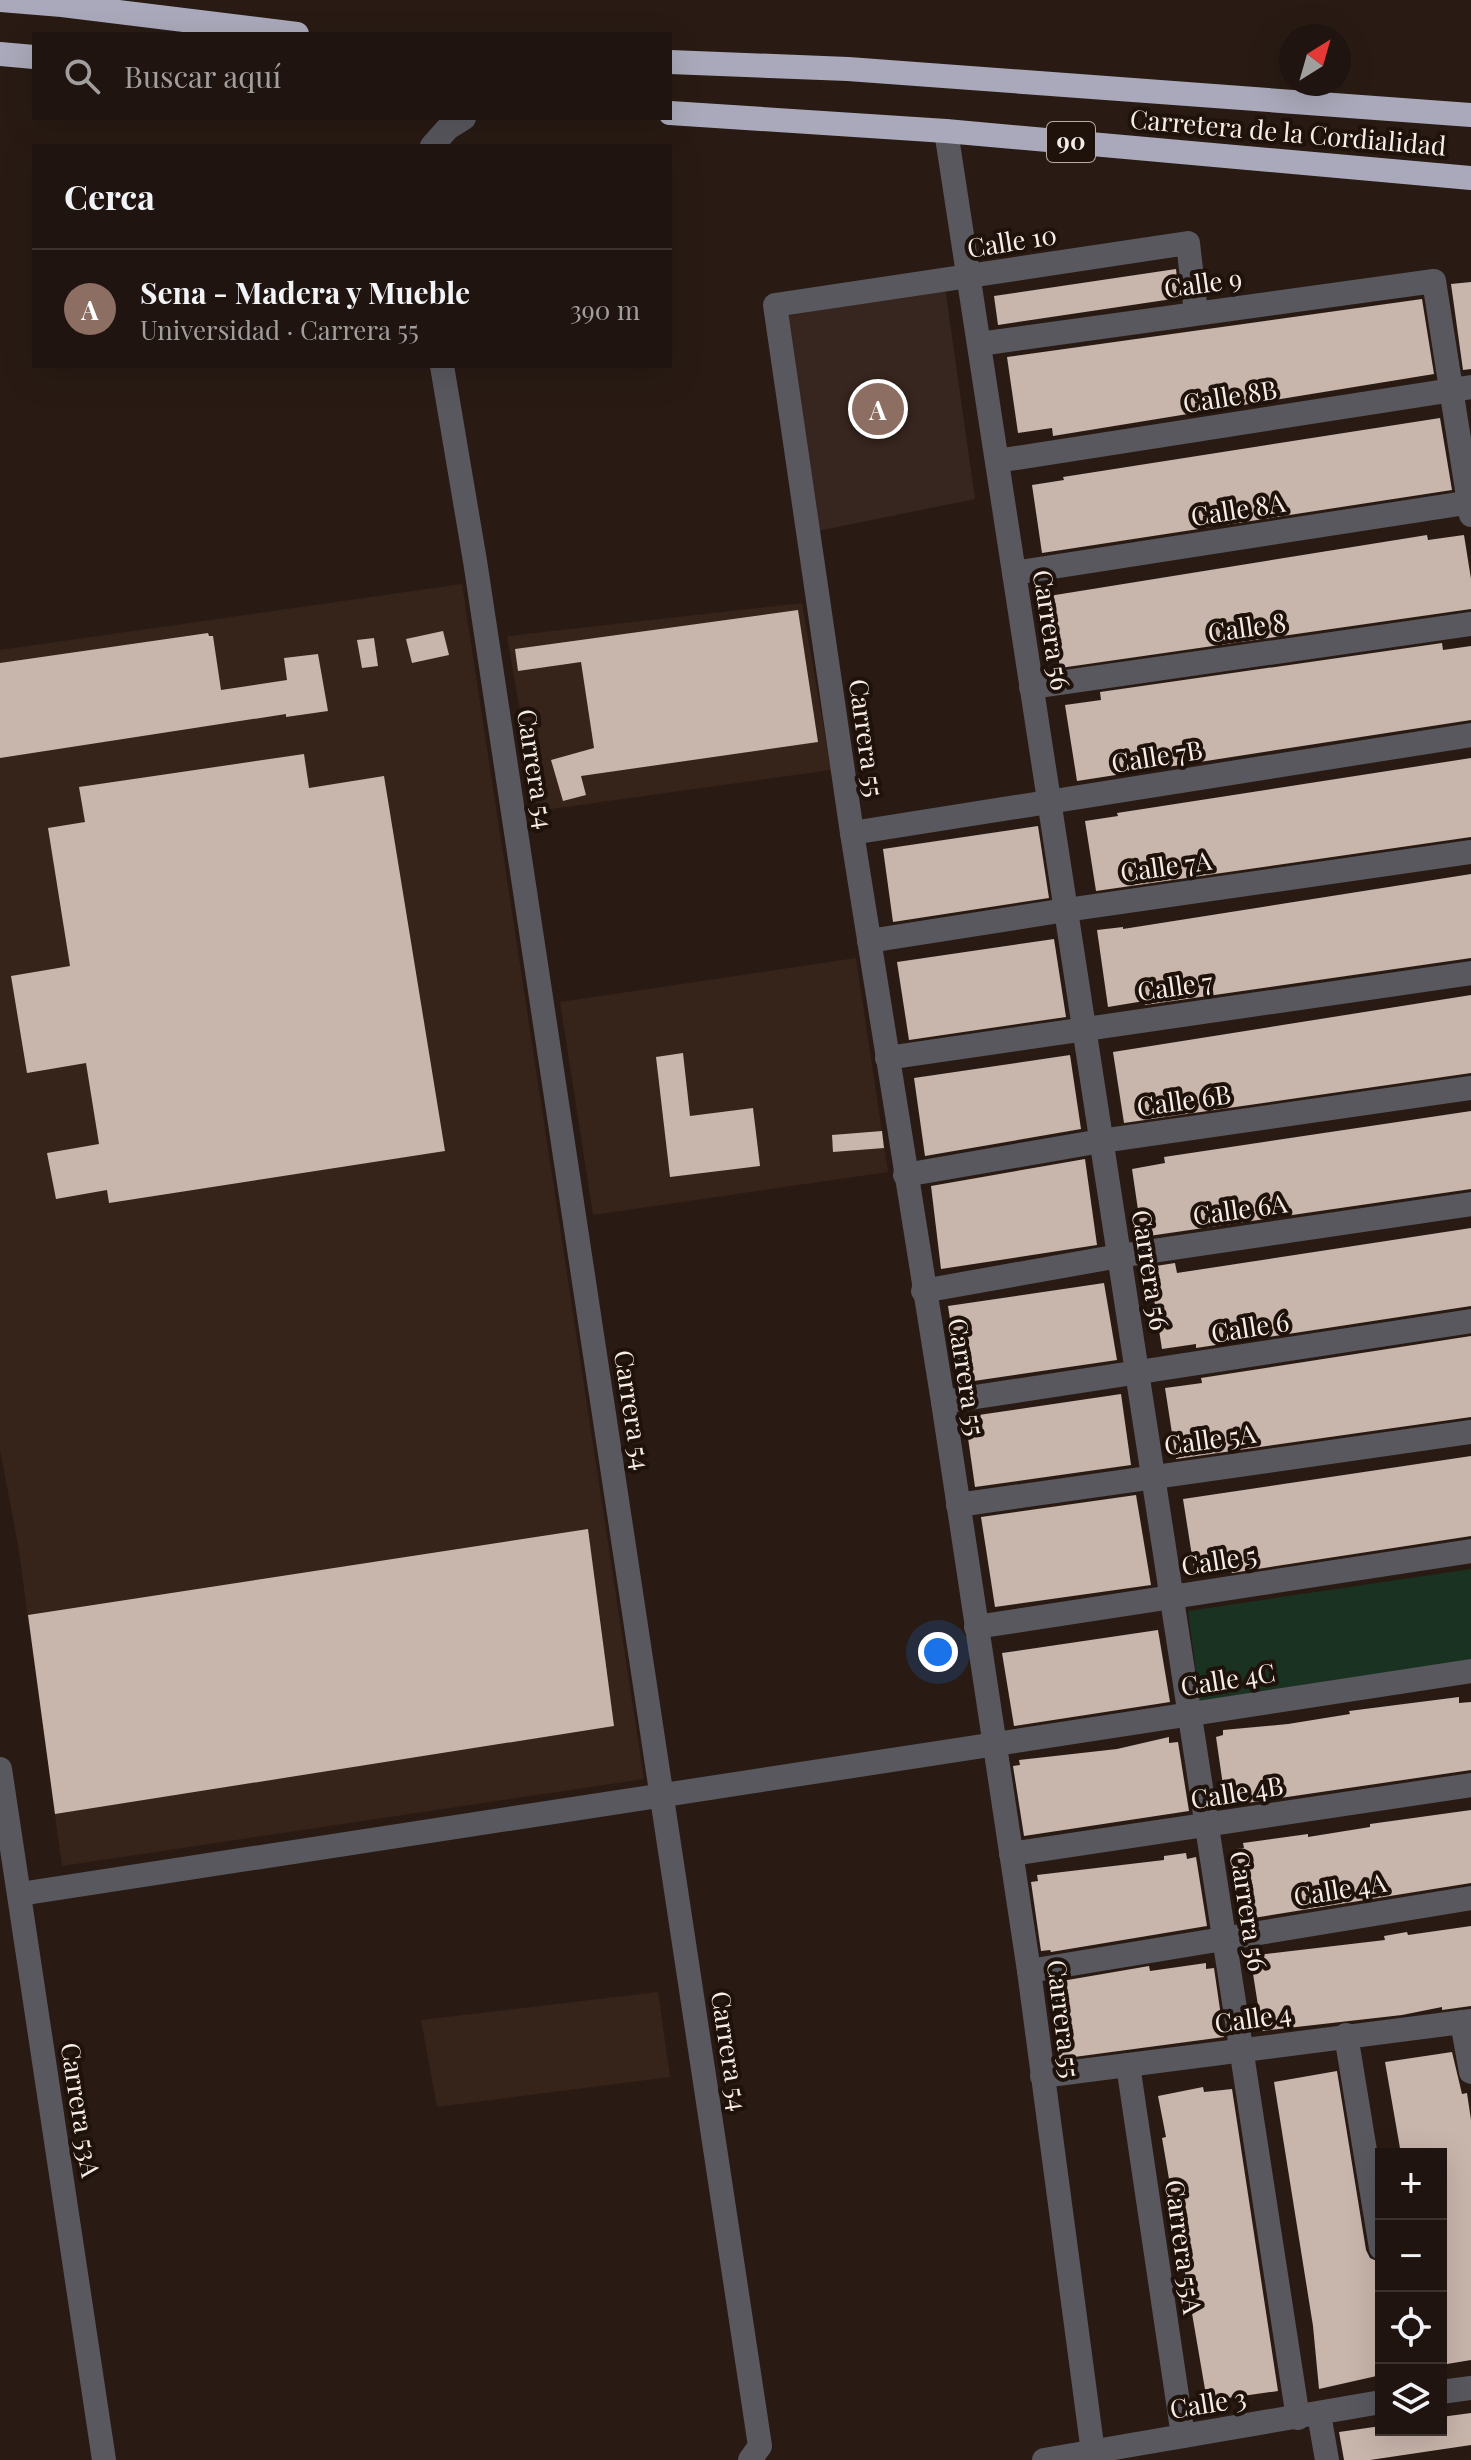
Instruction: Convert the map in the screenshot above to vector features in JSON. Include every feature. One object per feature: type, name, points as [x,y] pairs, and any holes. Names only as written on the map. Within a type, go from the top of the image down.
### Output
[{"type":"highway","points":[[0,0],[281,32]]},
{"type":"highway","points":[[0,54],[32,57]]},
{"type":"highway","name":"Carretera de la Cordialidad","points":[[672,62],[863,70],[1471,115]]},
{"type":"highway","name":"Carretera de la Cordialidad","points":[[672,113],[946,131],[1471,178]]},
{"type":"street","points":[[434,144],[448,128],[461,120]]},
{"type":"street","name":"Carrera 56","points":[[946,131],[1241,2049],[1309,2416],[1327,2460]]},
{"type":"street","name":"Calle 10","points":[[775,305],[1188,243],[1196,313]]},
{"type":"street","name":"Calle 9","points":[[979,344],[1434,281],[1461,389]]},
{"type":"street","name":"Carrera 55","points":[[775,305],[852,833],[943,1402],[1029,1971],[1093,2456]]},
{"type":"street","name":"Carrera 54","points":[[442,368],[475,561],[760,2446],[750,2460]]},
{"type":"street","points":[[1461,389],[1470,507]]},
{"type":"street","name":"Calle 8B","points":[[997,461],[1461,389]]},
{"type":"street","name":"Calle 8A","points":[[1014,573],[1470,507]]},
{"type":"street","name":"Calle 8","points":[[1031,687],[1471,624]]},
{"type":"street","name":"Calle 7B","points":[[852,833],[1471,735]]},
{"type":"street","name":"Calle 7A","points":[[869,941],[1471,852]]},
{"type":"street","name":"Calle 7","points":[[887,1058],[1471,973]]},
{"type":"street","name":"Calle 6B","points":[[905,1175],[1101,1141],[1471,1088]]},
{"type":"street","name":"Calle 6A","points":[[923,1291],[1119,1256],[1471,1204]]},
{"type":"street","name":"Calle 6","points":[[943,1402],[1471,1321]]},
{"type":"street","name":"Calle 5A","points":[[958,1505],[1471,1432]]},
{"type":"street","name":"Calle 5","points":[[976,1627],[1471,1551]]},
{"type":"street","name":"Calle 4C","points":[[20,1894],[1471,1671]]},
{"type":"street","name":"Carrera 53A","points":[[0,1769],[104,2460]]},
{"type":"street","name":"Calle 4B","points":[[1011,1854],[1471,1785]]},
{"type":"street","name":"Calle 4A","points":[[1029,1971],[1471,1898]]},
{"type":"street","points":[[1466,2022],[1471,2072]]},
{"type":"street","name":"Calle 4","points":[[1042,2076],[1466,2022]]},
{"type":"street","points":[[1346,2035],[1376,2220]]},
{"type":"street","name":"Carrera 55A","points":[[1128,2065],[1183,2436]]},
{"type":"street","points":[[1447,2391],[1471,2388]]},
{"type":"street","name":"Calle 3","points":[[1044,2460],[1093,2456],[1183,2436],[1375,2403]]},
{"type":"shaded area","points":[[945,287],[975,499],[808,533],[782,317]]},
{"type":"shaded area","points":[[462,584],[644,1779],[62,1866],[18,1545],[0,1450],[0,650]]},
{"type":"shaded area","points":[[802,603],[831,770],[537,811],[507,636]]},
{"type":"shaded area","points":[[856,958],[888,1172],[593,1215],[560,1002]]},
{"type":"shaded area","points":[[658,1992],[670,2077],[437,2107],[421,2020]]},
{"type":"green space","points":[[1471,1569],[1471,1660],[1200,1701],[1188,1611]]},
{"type":"building","points":[[1176,269],[1179,298],[998,325],[994,296]]},
{"type":"building","points":[[1471,282],[1471,369],[1463,370],[1451,284]]},
{"type":"building","points":[[1422,299],[1434,374],[1053,436],[1052,428],[1018,433],[1007,357]]},
{"type":"building","points":[[1440,418],[1452,490],[1042,553],[1032,485],[1064,480],[1063,477]]},
{"type":"building","points":[[1427,535],[1428,540],[1464,535],[1471,579],[1471,609],[1060,668],[1049,596]]},
{"type":"building","points":[[798,610],[818,742],[581,776],[586,795],[563,801],[551,760],[594,748],[581,662],[518,671],[515,649]]},
{"type":"building","points":[[443,631],[449,655],[412,663],[406,639]]},
{"type":"building","points":[[208,633],[213,636],[221,690],[287,680],[284,658],[318,654],[328,711],[286,717],[286,714],[0,758],[0,663]]},
{"type":"building","points":[[374,638],[378,666],[362,668],[357,640]]},
{"type":"building","points":[[1442,643],[1443,650],[1471,646],[1471,720],[1077,781],[1065,705],[1101,700],[1100,692]]},
{"type":"building","points":[[304,754],[309,788],[384,776],[445,1151],[109,1203],[107,1190],[56,1199],[47,1153],[99,1144],[86,1063],[27,1073],[11,976],[70,966],[48,828],[85,822],[79,787]]},
{"type":"building","points":[[1471,758],[1471,837],[1096,891],[1085,821],[1118,816],[1117,813]]},
{"type":"building","points":[[1038,826],[1049,898],[893,922],[883,849]]},
{"type":"building","points":[[1471,874],[1471,958],[1145,1005],[1144,1001],[1108,1007],[1097,930],[1123,929]]},
{"type":"building","points":[[1054,939],[1066,1017],[909,1040],[897,962]]},
{"type":"building","points":[[1471,995],[1471,1073],[1124,1123],[1113,1052]]},
{"type":"building","points":[[683,1053],[690,1116],[753,1108],[760,1166],[670,1177],[656,1057]]},
{"type":"building","points":[[1070,1055],[1081,1129],[925,1156],[914,1078]]},
{"type":"building","points":[[1471,1111],[1471,1189],[1142,1237],[1132,1169],[1165,1163],[1164,1157]]},
{"type":"building","points":[[882,1131],[884,1148],[833,1152],[832,1135]]},
{"type":"building","points":[[1085,1159],[1097,1245],[941,1269],[931,1186]]},
{"type":"building","points":[[1471,1228],[1471,1306],[1196,1348],[1196,1344],[1162,1349],[1149,1267],[1175,1263],[1177,1273]]},
{"type":"building","points":[[1104,1283],[1117,1360],[960,1383],[948,1306]]},
{"type":"building","points":[[1471,1336],[1471,1417],[1176,1459],[1165,1388],[1202,1383],[1201,1378]]},
{"type":"building","points":[[1121,1394],[1131,1465],[975,1487],[965,1417]]},
{"type":"building","points":[[1471,1456],[1471,1536],[1232,1573],[1231,1570],[1195,1575],[1183,1499]]},
{"type":"building","points":[[1136,1495],[1151,1585],[995,1607],[981,1517]]},
{"type":"building","points":[[588,1529],[614,1726],[55,1814],[28,1615]]},
{"type":"building","points":[[1158,1630],[1170,1702],[1014,1726],[1002,1653]]},
{"type":"building","points":[[1459,1697],[1459,1703],[1471,1702],[1471,1770],[1226,1806],[1216,1737],[1223,1735],[1223,1730],[1288,1724],[1350,1714],[1349,1711]]},
{"type":"building","points":[[1169,1737],[1169,1743],[1178,1742],[1189,1811],[1024,1836],[1013,1766],[1020,1765],[1019,1760],[1117,1749]]},
{"type":"building","points":[[1471,1810],[1471,1883],[1247,1919],[1236,1849],[1244,1848],[1243,1843],[1308,1834],[1308,1837],[1370,1827],[1370,1824]]},
{"type":"building","points":[[1186,1853],[1187,1859],[1196,1857],[1207,1926],[1051,1952],[1041,1951],[1031,1882],[1038,1881],[1037,1875],[1164,1860],[1164,1856]]},
{"type":"building","points":[[1471,1926],[1471,2006],[1442,2010],[1442,2007],[1402,2015],[1262,2031],[1251,1961],[1259,1960],[1258,1955],[1385,1940],[1384,1936],[1407,1932],[1408,1935]]},
{"type":"building","points":[[1206,1963],[1206,1969],[1214,1968],[1224,2037],[1059,2059],[1049,1992],[1057,1991],[1056,1982],[1149,1966],[1150,1971]]},
{"type":"building","points":[[1452,2052],[1462,2094],[1467,2093],[1471,2120],[1471,2360],[1447,2364],[1447,2148],[1400,2148],[1385,2062]]},
{"type":"building","points":[[1337,2071],[1366,2250],[1375,2260],[1375,2376],[1319,2389],[1313,2326],[1274,2082]]},
{"type":"building","points":[[1203,2087],[1204,2092],[1232,2089],[1278,2391],[1207,2401],[1162,2138],[1166,2137],[1158,2096]]},
{"type":"building","points":[[1471,2413],[1471,2445],[1370,2460],[1344,2460],[1339,2432],[1375,2427],[1375,2436],[1447,2436],[1447,2416]]},
{"type":"place","name":"Sena - Madera y Mueble","points":[[878,409]]}]
